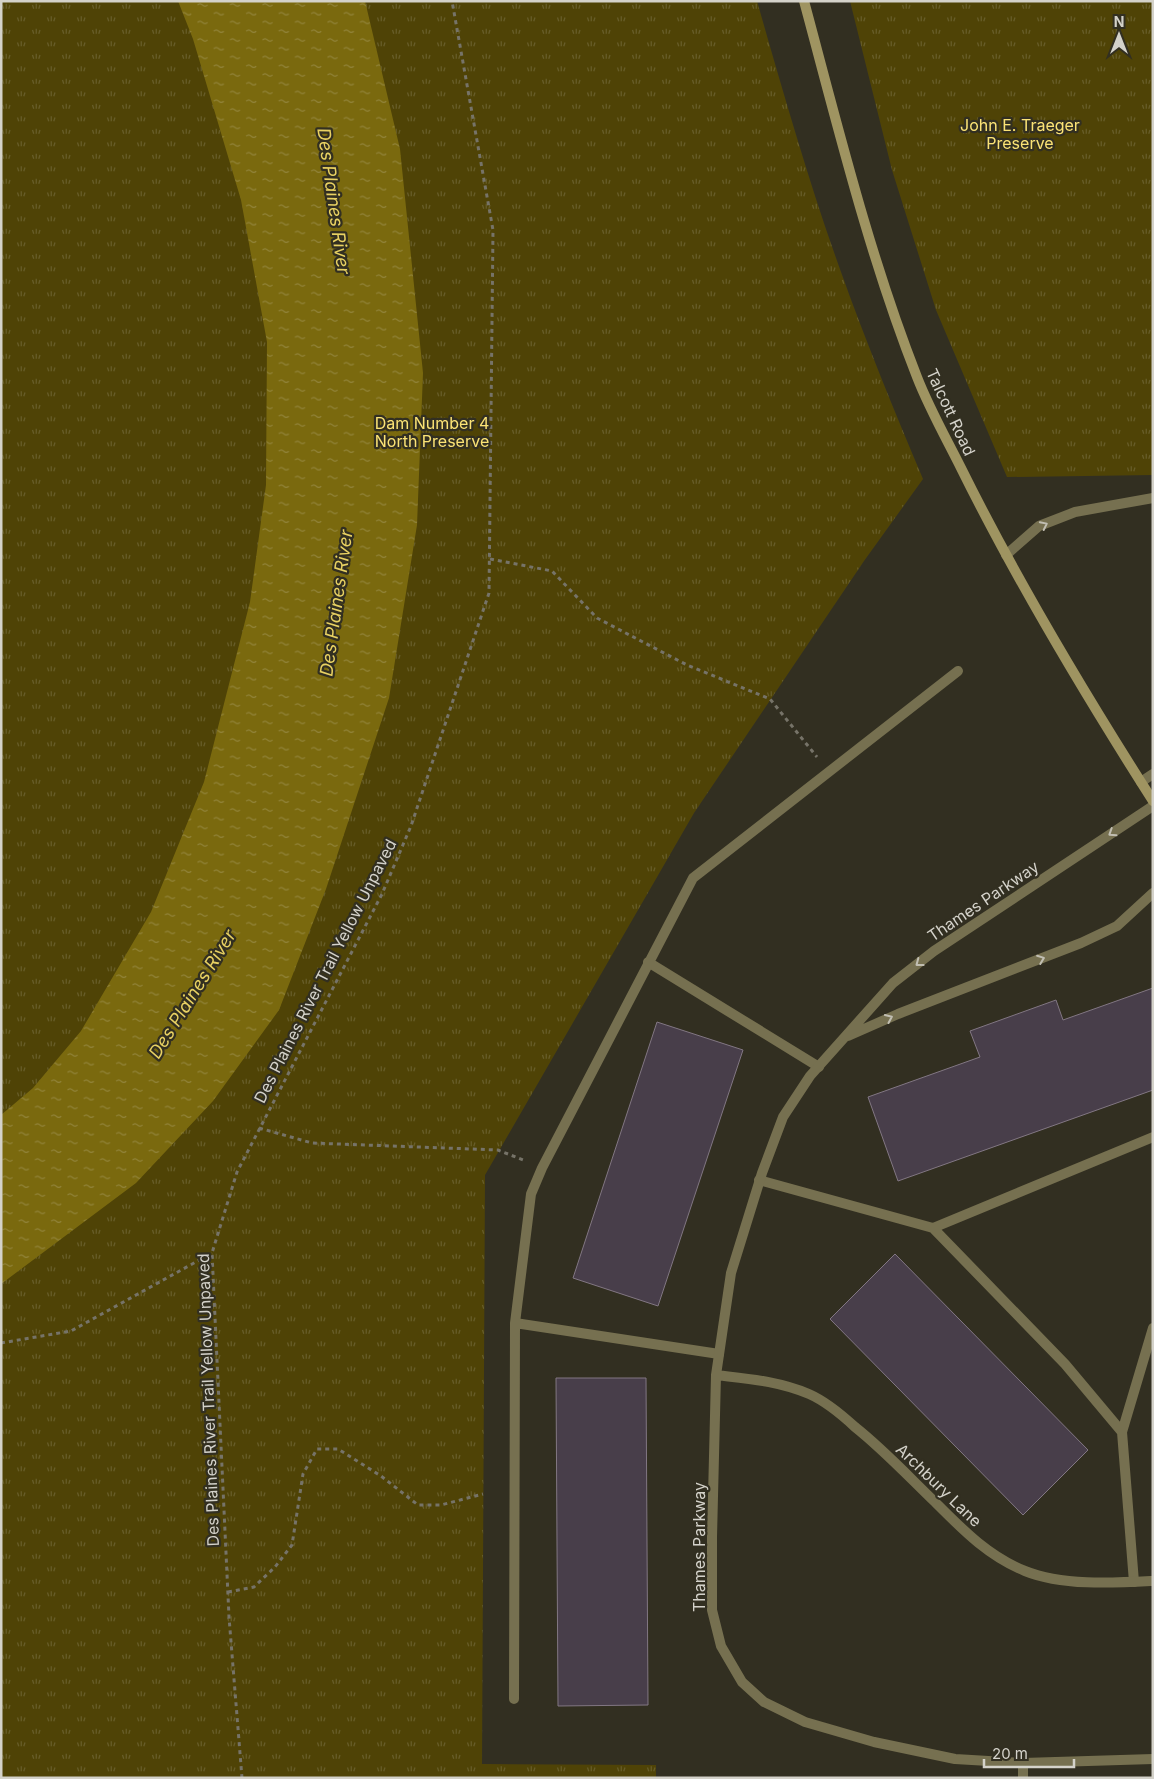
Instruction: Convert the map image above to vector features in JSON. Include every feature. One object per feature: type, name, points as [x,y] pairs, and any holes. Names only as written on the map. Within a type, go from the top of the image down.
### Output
[{"type":"main road","name":"Talcott Road","points":[[804,1],[865,230],[917,379],[985,517],[1006,555],[1065,660],[1153,801]]},
{"type":"street","points":[[1006,555],[1039,526],[1075,512],[1153,498]]},
{"type":"street","points":[[514,1699],[515,1323],[531,1194],[542,1168],[693,878],[958,671]]},
{"type":"street","points":[[1141,782],[1153,774]]},
{"type":"street","name":"Thames Parkway","points":[[1153,806],[927,956],[892,983],[810,1076],[783,1117],[759,1180],[731,1273],[716,1375],[712,1537],[712,1610],[721,1646],[742,1682],[764,1702],[805,1722],[865,1740],[955,1759],[1023,1763],[1153,1759]]},
{"type":"street","name":"Thames Parkway","points":[[845,1038],[898,1014],[1081,943],[1117,926],[1153,893]]},
{"type":"street","points":[[648,962],[819,1067]]},
{"type":"street","points":[[933,1228],[1153,1137]]},
{"type":"street","points":[[759,1180],[933,1228],[1065,1364],[1122,1432]]},
{"type":"street","points":[[515,1323],[719,1354]]},
{"type":"street","points":[[1134,1582],[1122,1432],[1153,1328]]},
{"type":"street","name":"Archbury Lane","points":[[716,1375],[770,1381],[810,1394],[844,1416],[877,1445],[967,1534],[993,1555],[1026,1572],[1063,1580],[1106,1584],[1153,1581]]},
{"type":"street","points":[[1023,1763],[1023,1778]]},
{"type":"path","name":"Des Plaines River Trail Yellow Unpaved","points":[[242,1778],[228,1592],[212,1253],[236,1172],[382,894],[411,826],[489,593],[493,230],[452,1]]},
{"type":"path","points":[[490,559],[552,571],[597,618],[687,665],[770,699],[829,771]]},
{"type":"path","points":[[259,1128],[312,1143],[498,1150],[542,1168]]},
{"type":"path","points":[[1,1343],[71,1331],[212,1253]]},
{"type":"path","points":[[228,1592],[254,1587],[275,1567],[292,1545],[303,1474],[316,1449],[338,1449],[381,1476],[418,1505],[441,1505],[483,1494]]},
{"type":"green space","name":"Dam Number 4 North Preserve","points":[[1,1],[757,1],[829,239],[870,350],[923,479],[864,561],[694,813],[485,1175],[482,1764],[656,1765],[656,1778],[1,1778]]},
{"type":"green space","name":"John E. Traeger Preserve","points":[[850,1],[1153,1],[1153,475],[1007,477],[936,310],[892,170]]},
{"type":"water","name":"Des Plaines River","points":[[178,1],[365,1],[400,149],[423,373],[417,525],[389,698],[326,889],[279,1010],[213,1101],[136,1183],[1,1284],[1,1115],[33,1088],[81,1031],[151,912],[204,782],[250,602],[266,485],[267,342],[241,200],[193,39]]},
{"type":"building","points":[[1153,988],[1153,1090],[898,1181],[868,1097],[980,1057],[970,1031],[1056,1000],[1063,1020]]},
{"type":"building","points":[[657,1022],[743,1050],[658,1306],[573,1278]]},
{"type":"building","points":[[895,1254],[1088,1450],[1023,1515],[830,1319]]},
{"type":"building","points":[[556,1378],[646,1378],[648,1705],[558,1706]]}]
